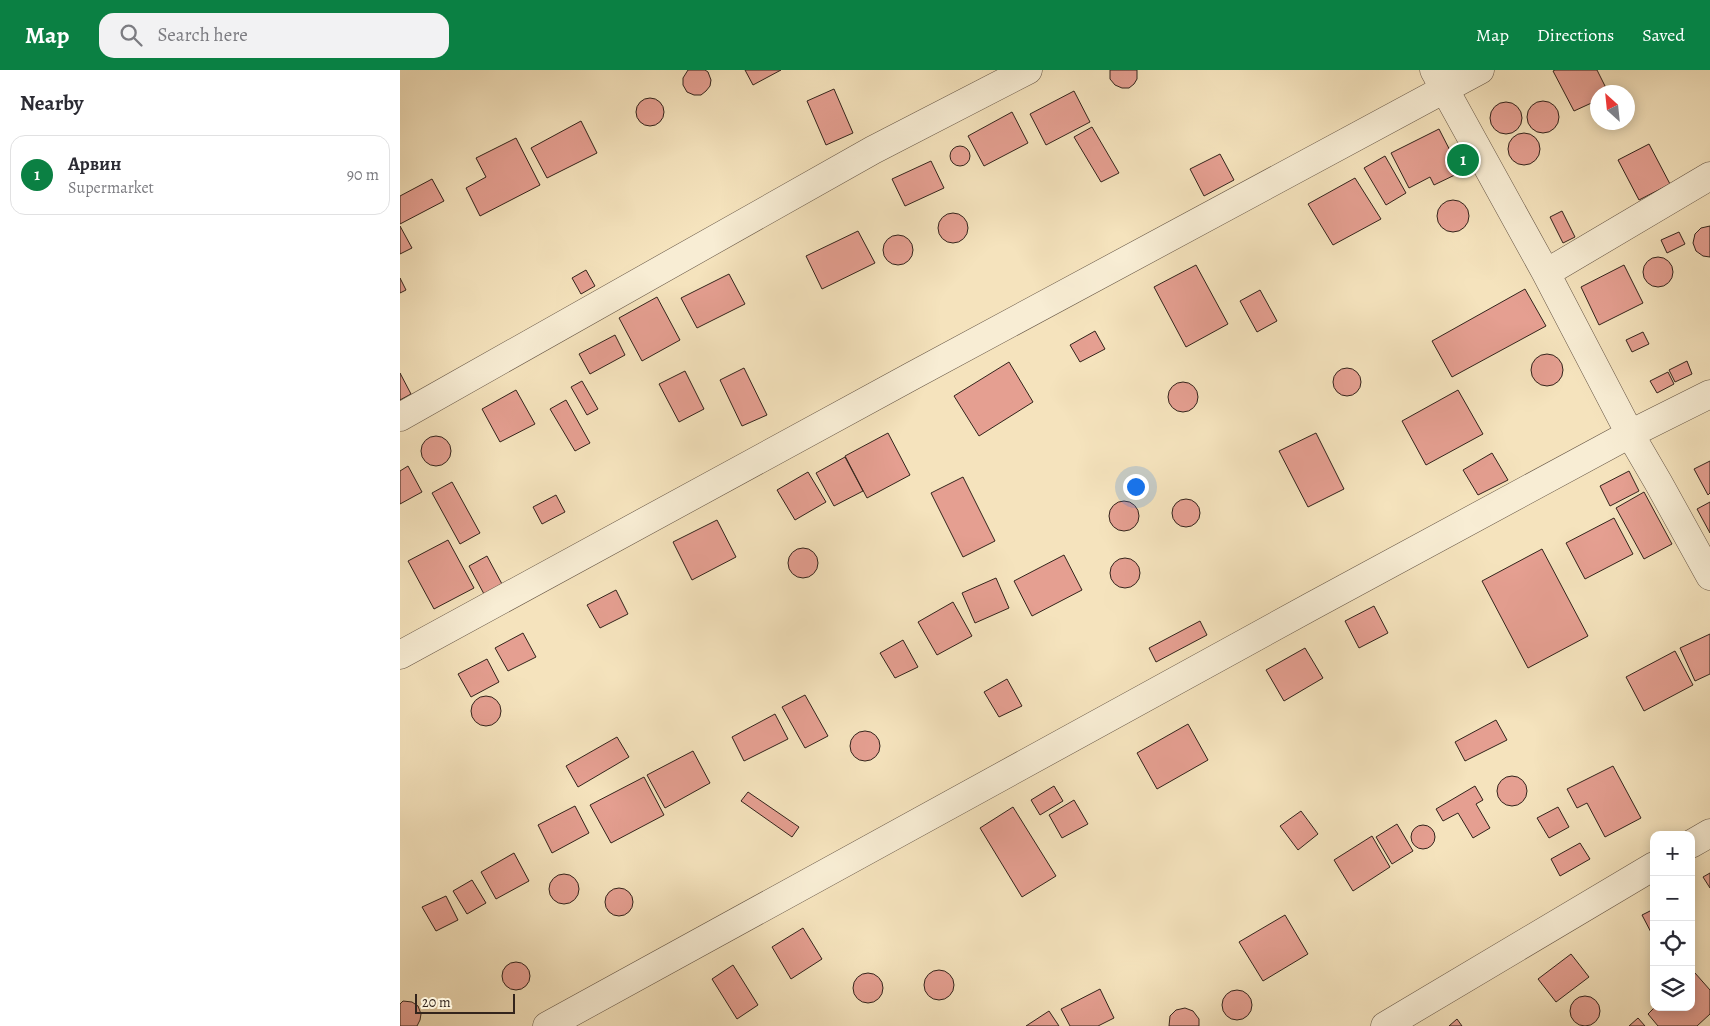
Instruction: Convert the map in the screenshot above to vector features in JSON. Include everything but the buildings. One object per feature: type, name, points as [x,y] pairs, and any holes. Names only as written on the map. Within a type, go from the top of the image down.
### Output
[{"type":"street","points":[[400,417],[873,150],[1028,70]]},
{"type":"street","points":[[400,655],[912,376],[1440,80],[1480,70]]},
{"type":"street","points":[[1440,80],[1546,274],[1630,434],[1710,576]]},
{"type":"street","points":[[1546,274],[1710,176]]},
{"type":"street","points":[[546,1026],[1312,606],[1630,434],[1710,394]]},
{"type":"street","points":[[1695,842],[1710,833]]},
{"type":"street","points":[[1385,1026],[1650,868]]},
{"type":"place","name":"Арвин","points":[[1463,160]]}]
